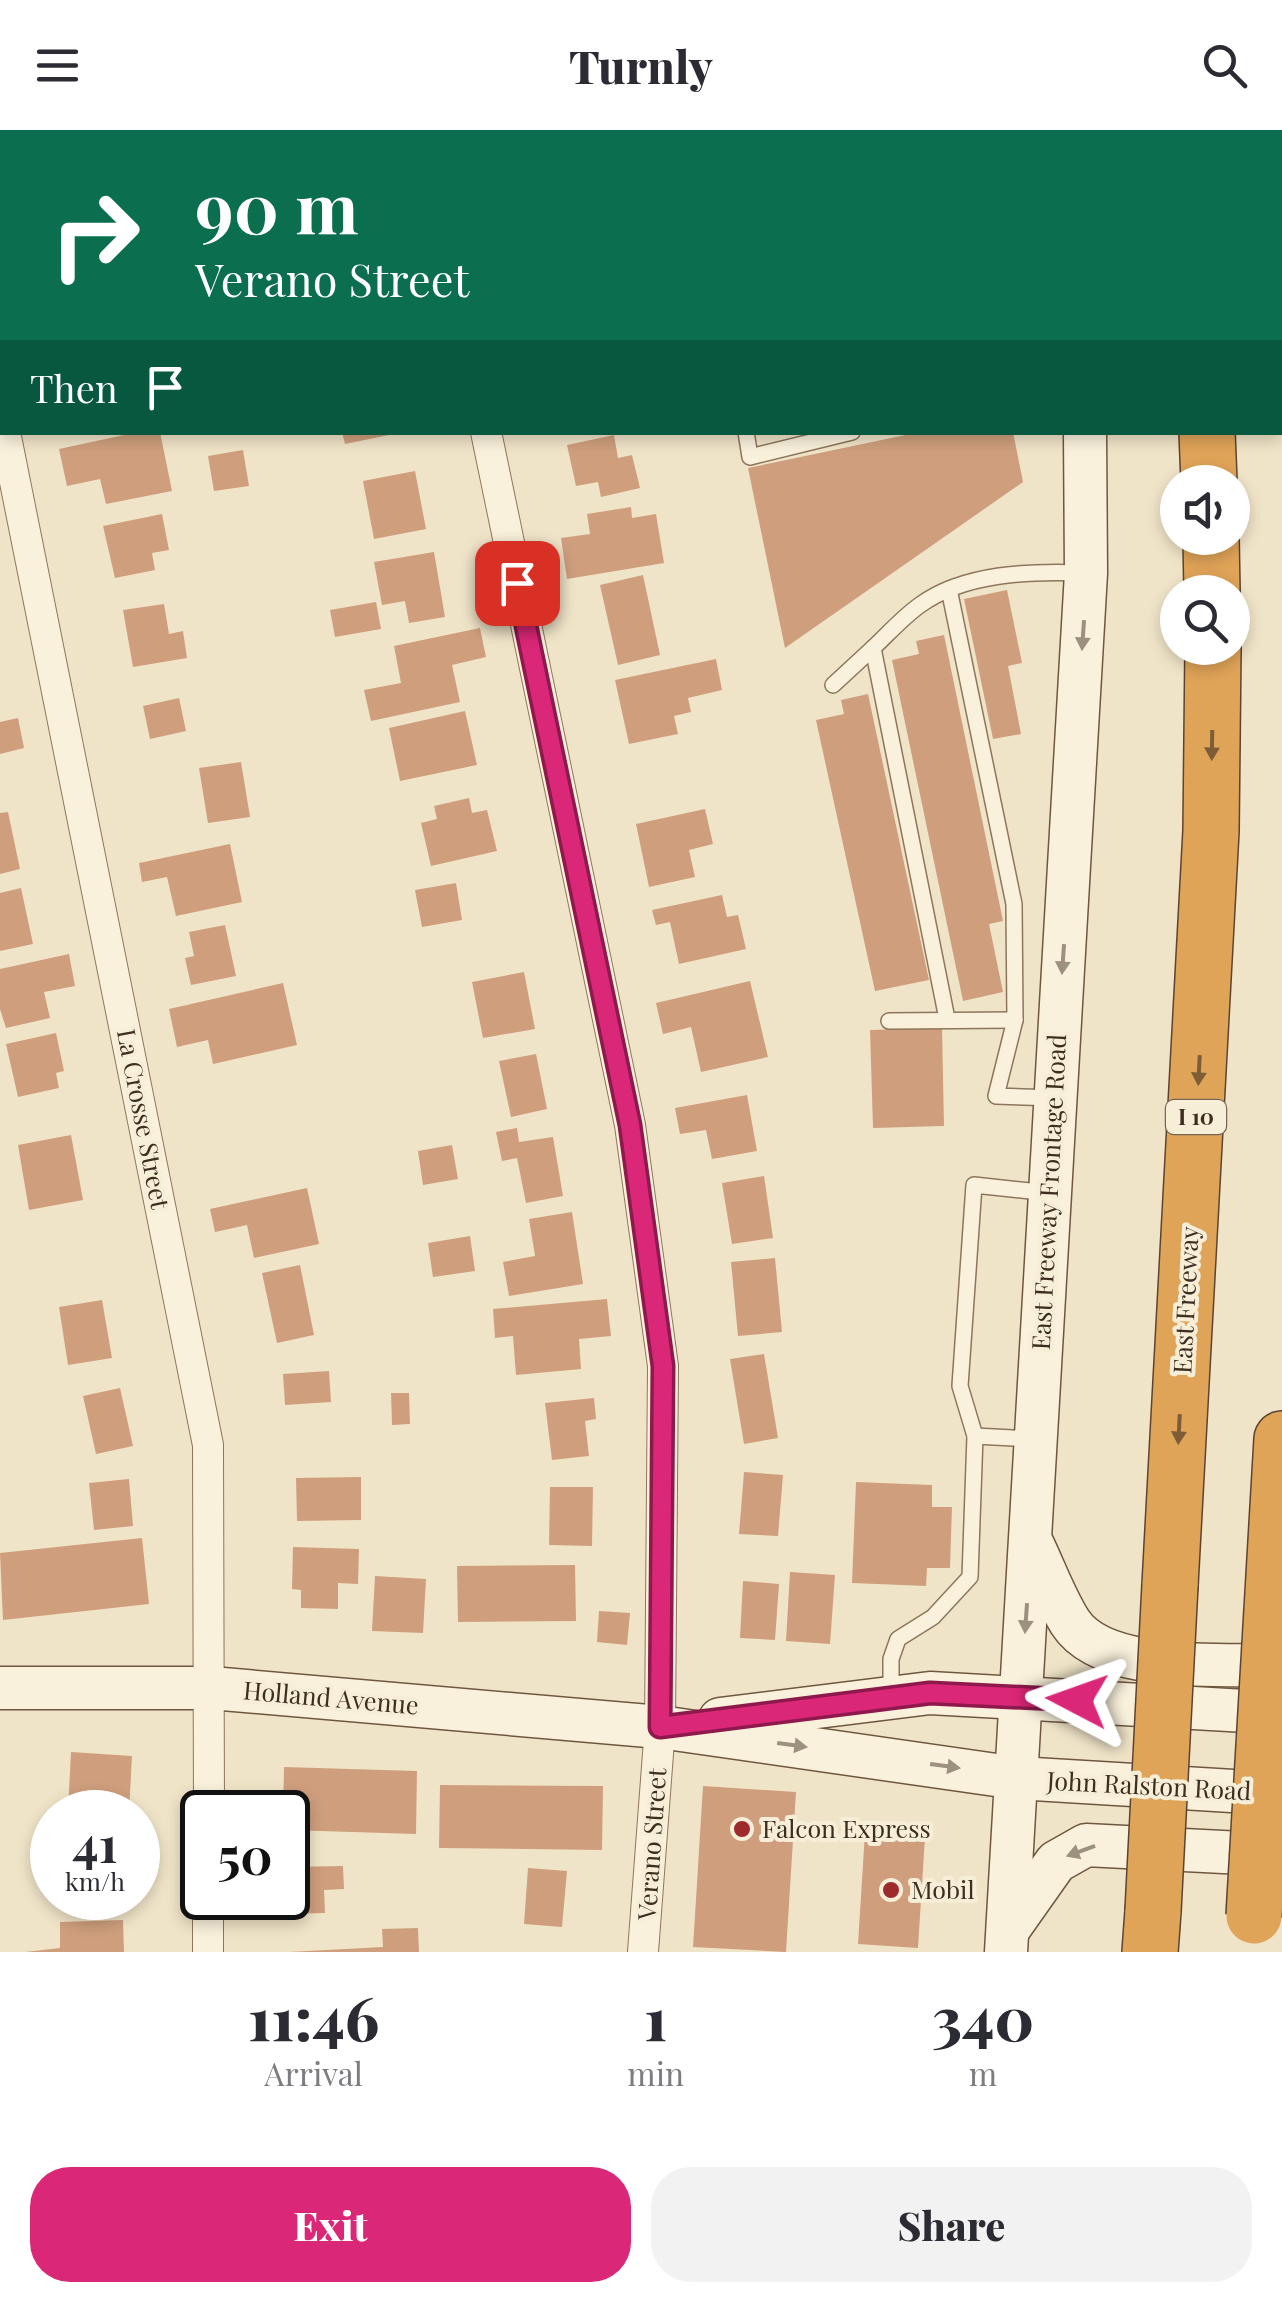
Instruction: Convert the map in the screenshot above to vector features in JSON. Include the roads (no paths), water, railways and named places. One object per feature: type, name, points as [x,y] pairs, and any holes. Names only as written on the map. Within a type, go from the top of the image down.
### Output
[{"type":"highway","points":[[1207,435],[1208,465]]},
{"type":"highway","name":"East Freeway","points":[[1152,1931],[1210,850],[1213,665]]},
{"type":"highway","points":[[1253,1934],[1282,1439]]},
{"type":"main road","name":"East Freeway Frontage Road","points":[[1007,1941],[1086,573],[1086,435]]},
{"type":"main road","points":[[1031,1540],[1071,1624],[1093,1646],[1120,1658],[1282,1666]]},
{"type":"main road","name":"Holland Avenue","points":[[0,1688],[211,1688],[660,1727],[1017,1778]]},
{"type":"main road","name":"Holland Avenue","points":[[660,1727],[930,1693],[1282,1713]]},
{"type":"main road","name":"John Ralston Road","points":[[1017,1778],[1282,1794]]},
{"type":"main road","points":[[1007,1941],[1056,1862],[1086,1845],[1282,1854]]},
{"type":"street","name":"La Crosse Street","points":[[6,435],[208,1445],[209,1790]]},
{"type":"street","name":"Verano Street","points":[[487,435],[630,1125],[663,1366],[660,1727],[643,1952]]},
{"type":"street","points":[[208,1920],[208,1952]]},
{"type":"lane","points":[[746,435],[750,456],[839,435]]},
{"type":"lane","points":[[833,684],[920,604],[949,588],[1030,572],[1086,573]]},
{"type":"lane","points":[[949,588],[1014,904],[1015,1020],[996,1096],[1056,1098]]},
{"type":"lane","points":[[872,648],[947,1019]]},
{"type":"lane","points":[[888,1021],[1015,1020]]},
{"type":"lane","points":[[891,1698],[891,1659],[898,1639],[933,1617],[970,1577],[975,1436],[960,1386],[974,1185],[1049,1192]]},
{"type":"lane","points":[[975,1436],[1035,1439]]},
{"type":"place","name":"Falcon Express","points":[[742,1829]]},
{"type":"place","name":"Mobil","points":[[891,1890]]}]
